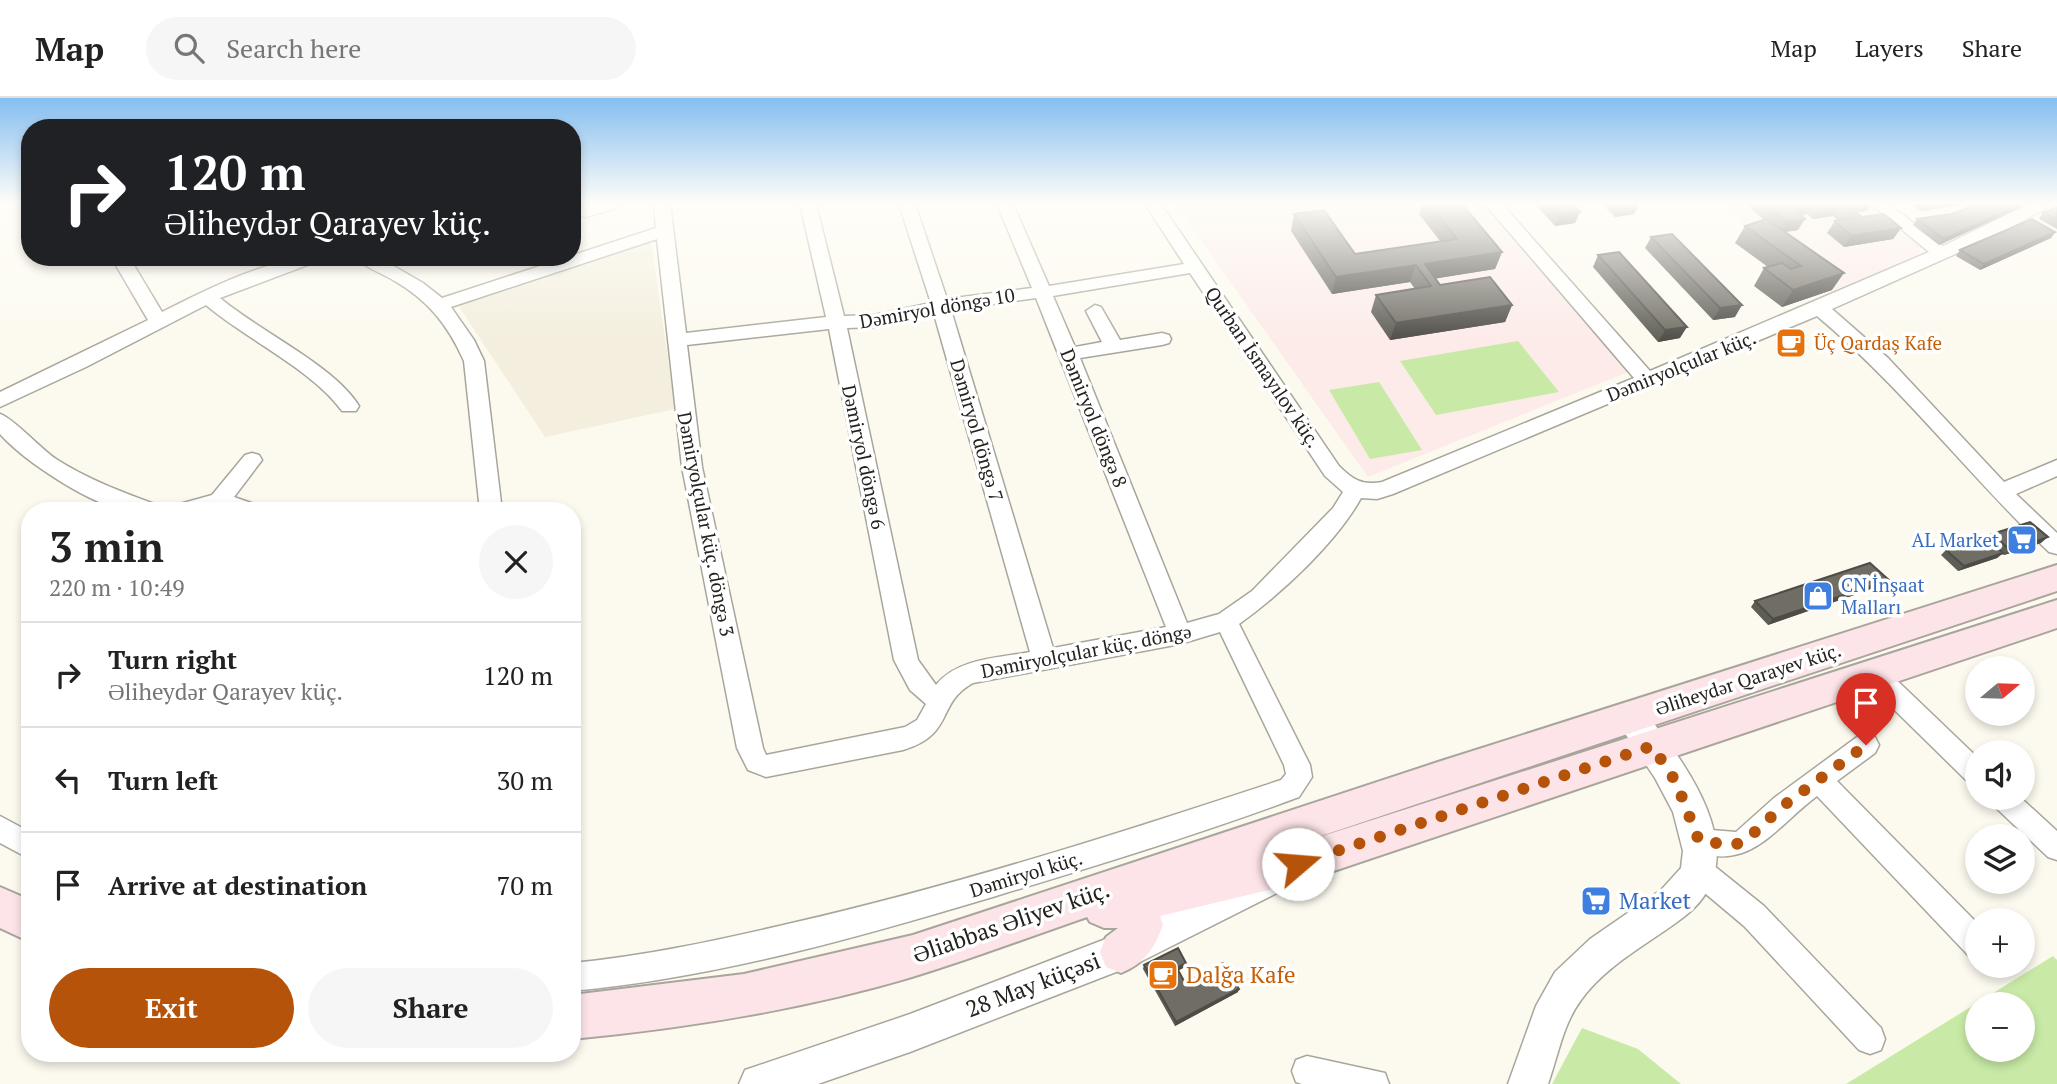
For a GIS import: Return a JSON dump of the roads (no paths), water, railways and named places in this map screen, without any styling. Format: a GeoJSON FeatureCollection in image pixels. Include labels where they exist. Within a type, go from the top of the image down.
{"type":"FeatureCollection","features":[{"type":"Feature","properties":{"kind":"main road","name":"Əliheydər Qarayev küç."},"geometry":{"type":"LineString","coordinates":[[1438,779],[2057,578]]}},
{"type":"Feature","properties":{"kind":"main road","name":"Əliheydər Qarayev küç."},"geometry":{"type":"LineString","coordinates":[[1298,864],[1652,746],[2053,619]]}},
{"type":"Feature","properties":{"kind":"main road"},"geometry":{"type":"LineString","coordinates":[[1839,650],[1833,659],[1839,668],[1850,676],[1870,677]]}},
{"type":"Feature","properties":{"kind":"main road"},"geometry":{"type":"LineString","coordinates":[[581,1029],[708,1015],[816,995],[1104,908],[1228,883],[1298,864],[1438,779]]}},
{"type":"Feature","properties":{"kind":"main road","name":"Əliabbas Əliyev küç."},"geometry":{"type":"LineString","coordinates":[[581,1016],[722,1000],[842,976],[912,956],[1438,779]]}},
{"type":"Feature","properties":{"kind":"main road"},"geometry":{"type":"LineString","coordinates":[[0,888],[21,899]]}},
{"type":"Feature","properties":{"kind":"main road"},"geometry":{"type":"LineString","coordinates":[[0,906],[21,917]]}},
{"type":"Feature","properties":{"kind":"main road"},"geometry":{"type":"LineString","coordinates":[[1104,908],[1130,910],[1140,919],[1142,931],[1121,952]]}},
{"type":"Feature","properties":{"kind":"street"},"geometry":{"type":"LineString","coordinates":[[581,258],[606,250]]}},
{"type":"Feature","properties":{"kind":"street","name":"Dəmiryolçular küç. döngə 3"},"geometry":{"type":"LineString","coordinates":[[666,250],[692,467],[753,760]]}},
{"type":"Feature","properties":{"kind":"street","name":"Dəmiryol döngə 6"},"geometry":{"type":"LineString","coordinates":[[819,250],[837,324],[906,660],[914,678],[926,693],[938,699]]}},
{"type":"Feature","properties":{"kind":"street","name":"Dəmiryol döngə 7"},"geometry":{"type":"LineString","coordinates":[[922,250],[1044,658]]}},
{"type":"Feature","properties":{"kind":"street","name":"Dəmiryol döngə 8"},"geometry":{"type":"LineString","coordinates":[[1025,250],[1180,634]]}},
{"type":"Feature","properties":{"kind":"street","name":"Qurban İsmayılov küç."},"geometry":{"type":"LineString","coordinates":[[1184,250],[1332,471],[1354,490]]}},
{"type":"Feature","properties":{"kind":"street"},"geometry":{"type":"LineString","coordinates":[[1533,250],[1647,380]]}},
{"type":"Feature","properties":{"kind":"street"},"geometry":{"type":"LineString","coordinates":[[1937,250],[1941,253]]}},
{"type":"Feature","properties":{"kind":"street","name":"Dəmiryolçular küç."},"geometry":{"type":"LineString","coordinates":[[1354,490],[1369,493],[1386,489],[1819,308],[1948,250]]}},
{"type":"Feature","properties":{"kind":"street"},"geometry":{"type":"LineString","coordinates":[[125,266],[159,322]]}},
{"type":"Feature","properties":{"kind":"street"},"geometry":{"type":"LineString","coordinates":[[0,400],[207,297],[288,266]]}},
{"type":"Feature","properties":{"kind":"street"},"geometry":{"type":"LineString","coordinates":[[382,266],[413,282],[440,305],[457,325],[474,361],[490,502]]}},
{"type":"Feature","properties":{"kind":"street"},"geometry":{"type":"LineString","coordinates":[[440,305],[558,266]]}},
{"type":"Feature","properties":{"kind":"street","name":"Dəmiryol döngə 10"},"geometry":{"type":"LineString","coordinates":[[678,340],[790,325],[874,321],[965,301],[1043,292],[1195,267]]}},
{"type":"Feature","properties":{"kind":"street"},"geometry":{"type":"LineString","coordinates":[[207,297],[236,321],[335,387],[349,406]]}},
{"type":"Feature","properties":{"kind":"street"},"geometry":{"type":"LineString","coordinates":[[1819,308],[1863,346],[1999,491],[2057,546]]}},
{"type":"Feature","properties":{"kind":"street"},"geometry":{"type":"LineString","coordinates":[[1095,310],[1114,347]]}},
{"type":"Feature","properties":{"kind":"street"},"geometry":{"type":"LineString","coordinates":[[1069,354],[1162,339]]}},
{"type":"Feature","properties":{"kind":"street"},"geometry":{"type":"LineString","coordinates":[[0,421],[23,447],[57,470],[129,502]]}},
{"type":"Feature","properties":{"kind":"street"},"geometry":{"type":"LineString","coordinates":[[220,500],[252,460]]}},
{"type":"Feature","properties":{"kind":"street"},"geometry":{"type":"LineString","coordinates":[[1999,491],[2022,484],[2057,467]]}},
{"type":"Feature","properties":{"kind":"street","name":"Dəmiryolçular küç. döngə"},"geometry":{"type":"LineString","coordinates":[[753,760],[766,766],[918,733],[933,718],[938,699],[947,687],[968,674],[1180,634],[1226,621],[1260,597],[1341,514],[1354,490]]}},
{"type":"Feature","properties":{"kind":"street"},"geometry":{"type":"LineString","coordinates":[[213,502],[230,502]]}},
{"type":"Feature","properties":{"kind":"street","name":"Dəmiryol küç."},"geometry":{"type":"LineString","coordinates":[[581,976],[694,959],[909,910],[1290,789],[1299,777],[1297,765],[1226,621]]}},
{"type":"Feature","properties":{"kind":"street"},"geometry":{"type":"LineString","coordinates":[[1870,677],[1965,763]]}},
{"type":"Feature","properties":{"kind":"street"},"geometry":{"type":"LineString","coordinates":[[1630,717],[1652,746]]}},
{"type":"Feature","properties":{"kind":"street"},"geometry":{"type":"LineString","coordinates":[[1699,856],[1745,841],[1783,806],[1866,745]]}},
{"type":"Feature","properties":{"kind":"street","name":"Əliheydər Qarayev küç."},"geometry":{"type":"LineString","coordinates":[[1652,746],[1676,782],[1699,856]]}},
{"type":"Feature","properties":{"kind":"street"},"geometry":{"type":"LineString","coordinates":[[1818,779],[1965,932]]}},
{"type":"Feature","properties":{"kind":"street"},"geometry":{"type":"LineString","coordinates":[[2016,810],[2057,848]]}},
{"type":"Feature","properties":{"kind":"street"},"geometry":{"type":"LineString","coordinates":[[0,828],[21,841]]}},
{"type":"Feature","properties":{"kind":"street"},"geometry":{"type":"LineString","coordinates":[[1699,856],[1870,1039]]}},
{"type":"Feature","properties":{"kind":"street"},"geometry":{"type":"LineString","coordinates":[[1528,1084],[1558,1001],[1568,986],[1609,949],[1673,904],[1684,893],[1699,856]]}},
{"type":"Feature","properties":{"kind":"street","name":"28 May küçəsi"},"geometry":{"type":"LineString","coordinates":[[759,1084],[910,1033],[1121,952],[1298,864]]}},
{"type":"Feature","properties":{"kind":"street"},"geometry":{"type":"LineString","coordinates":[[1307,1071],[1374,1084]]}},
{"type":"Feature","properties":{"kind":"place","name":"Üç Qardaş Kafe"},"geometry":{"type":"Point","coordinates":[1791,343]}},
{"type":"Feature","properties":{"kind":"place","name":"AL Market"},"geometry":{"type":"Point","coordinates":[2022,540]}},
{"type":"Feature","properties":{"kind":"place","name":"CN İnşaat Malları"},"geometry":{"type":"Point","coordinates":[1818,596]}},
{"type":"Feature","properties":{"kind":"place","name":"Market"},"geometry":{"type":"Point","coordinates":[1596,901]}},
{"type":"Feature","properties":{"kind":"place","name":"Dalğa Kafe"},"geometry":{"type":"Point","coordinates":[1163,975]}}]}
